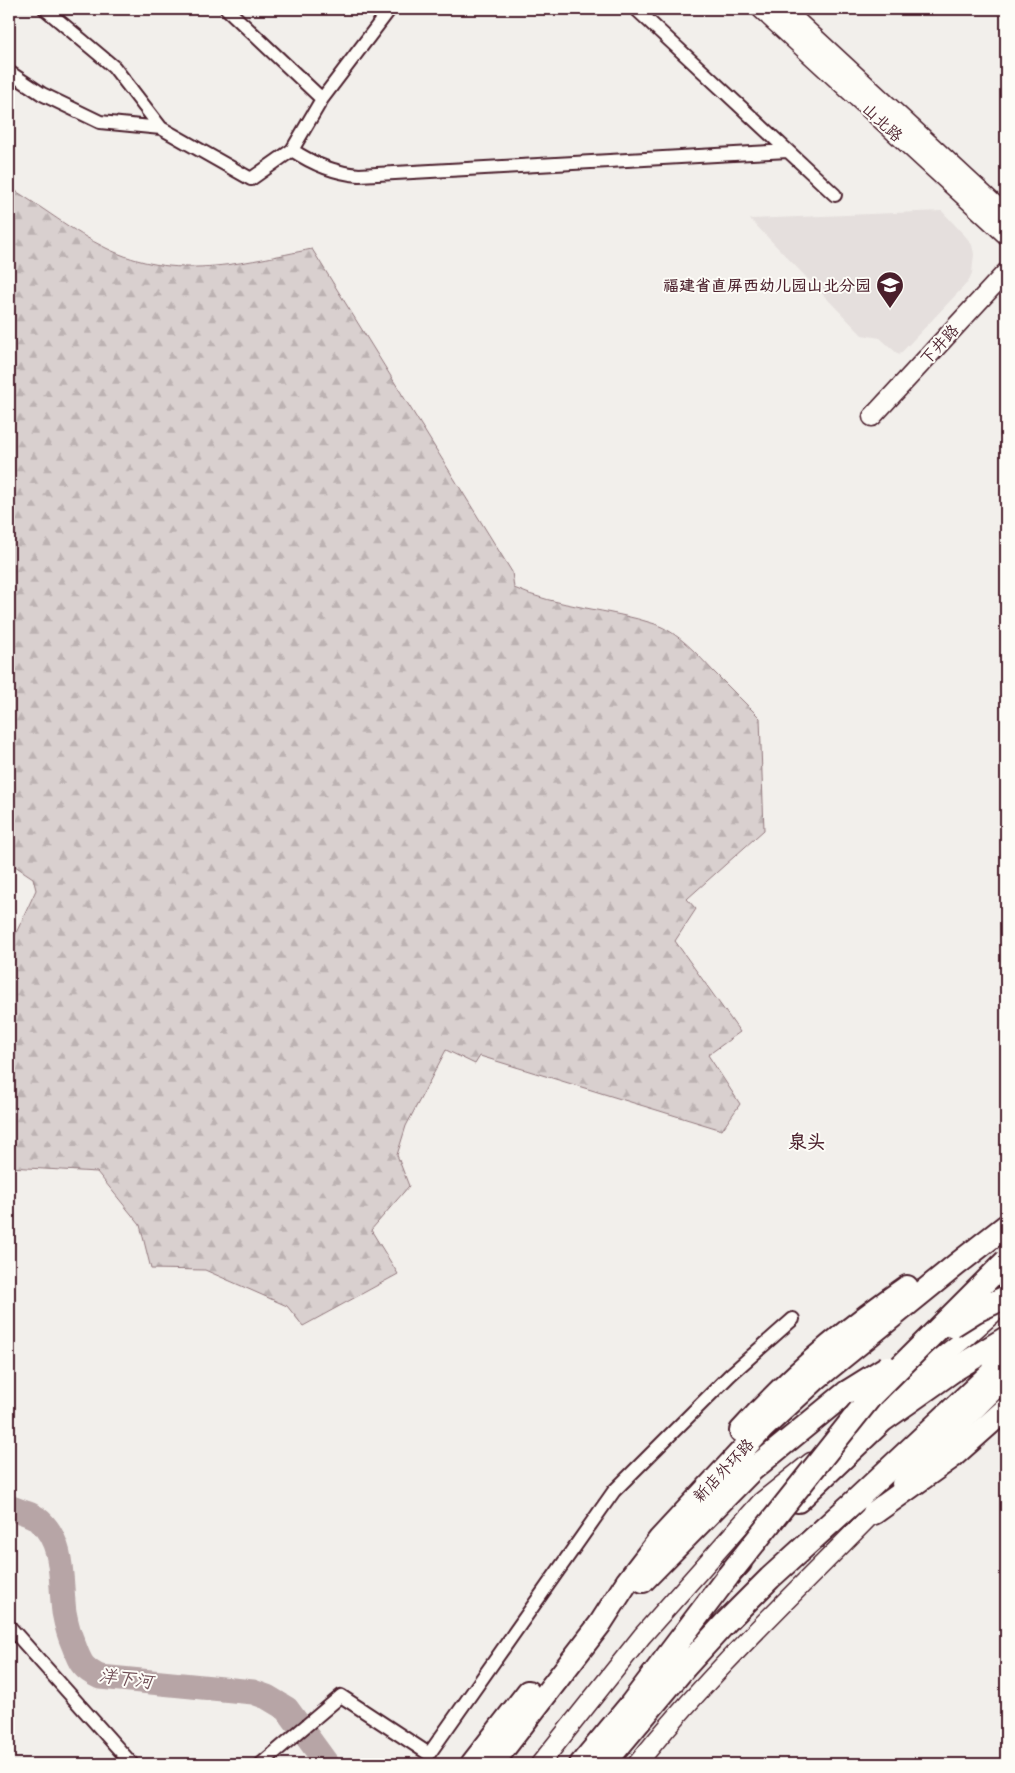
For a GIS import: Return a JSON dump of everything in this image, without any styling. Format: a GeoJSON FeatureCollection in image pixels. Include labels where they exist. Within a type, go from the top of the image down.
{"type":"FeatureCollection","features":[{"type":"Feature","properties":{"kind":"highway","name":"新店外环路"},"geometry":{"type":"LineString","coordinates":[[492,1764],[600,1624],[627,1582],[660,1539],[762,1429],[817,1378],[1006,1226]]}},
{"type":"Feature","properties":{"kind":"highway"},"geometry":{"type":"LineString","coordinates":[[472,1764],[658,1528],[764,1405],[806,1364],[870,1313],[983,1235]]}},
{"type":"Feature","properties":{"kind":"highway"},"geometry":{"type":"LineString","coordinates":[[581,1764],[631,1704],[728,1576],[872,1395],[1006,1261]]}},
{"type":"Feature","properties":{"kind":"highway"},"geometry":{"type":"LineString","coordinates":[[600,1624],[752,1470],[847,1392],[976,1311],[1006,1297]]}},
{"type":"Feature","properties":{"kind":"highway"},"geometry":{"type":"LineString","coordinates":[[728,1576],[814,1484],[882,1421],[957,1368],[1006,1338]]}},
{"type":"Feature","properties":{"kind":"highway"},"geometry":{"type":"LineString","coordinates":[[865,1506],[1006,1359]]}},
{"type":"Feature","properties":{"kind":"highway"},"geometry":{"type":"LineString","coordinates":[[604,1764],[686,1666],[770,1578],[865,1506],[952,1457],[1006,1409]]}},
{"type":"Feature","properties":{"kind":"main road","name":"山北路"},"geometry":{"type":"LineString","coordinates":[[761,9],[1006,235]]}},
{"type":"Feature","properties":{"kind":"main road","name":"山北路"},"geometry":{"type":"LineString","coordinates":[[784,9],[1006,215]]}},
{"type":"Feature","properties":{"kind":"main road","name":"下井路"},"geometry":{"type":"LineString","coordinates":[[872,417],[1006,272]]}},
{"type":"Feature","properties":{"kind":"main road"},"geometry":{"type":"LineString","coordinates":[[983,1235],[1006,1219]]}},
{"type":"Feature","properties":{"kind":"main road"},"geometry":{"type":"LineString","coordinates":[[540,1764],[642,1636],[761,1502],[964,1339],[1006,1302]]}},
{"type":"Feature","properties":{"kind":"main road"},"geometry":{"type":"LineString","coordinates":[[637,1764],[661,1734],[865,1506],[1006,1379]]}},
{"type":"Feature","properties":{"kind":"street"},"geometry":{"type":"LineString","coordinates":[[45,9],[114,67],[161,128],[251,179],[292,150],[322,99],[390,9]]}},
{"type":"Feature","properties":{"kind":"street"},"geometry":{"type":"LineString","coordinates":[[227,9],[322,99]]}},
{"type":"Feature","properties":{"kind":"street"},"geometry":{"type":"LineString","coordinates":[[636,9],[835,195]]}},
{"type":"Feature","properties":{"kind":"street"},"geometry":{"type":"LineString","coordinates":[[9,72],[42,94],[100,122],[161,128]]}},
{"type":"Feature","properties":{"kind":"street"},"geometry":{"type":"LineString","coordinates":[[292,150],[319,166],[340,173],[359,175],[788,151]]}},
{"type":"Feature","properties":{"kind":"street"},"geometry":{"type":"LineString","coordinates":[[264,1763],[341,1696],[429,1754],[614,1491],[730,1375],[793,1319]]}},
{"type":"Feature","properties":{"kind":"street"},"geometry":{"type":"LineString","coordinates":[[9,1626],[132,1764]]}},
{"type":"Feature","properties":{"kind":"shaded area","name":"福建省直屏西幼儿园山北分园"},"geometry":{"type":"Polygon","coordinates":[[[942,211],[972,245],[974,254],[972,273],[968,282],[899,355],[880,338],[862,335],[750,219],[942,211]]]}},
{"type":"Feature","properties":{"kind":"green space"},"geometry":{"type":"Polygon","coordinates":[[[9,187],[94,242],[132,258],[157,264],[183,267],[234,264],[312,249],[512,572],[514,588],[547,600],[638,619],[664,628],[687,645],[760,718],[764,830],[687,899],[696,909],[675,941],[740,1032],[708,1055],[740,1104],[722,1130],[480,1056],[475,1064],[446,1050],[406,1126],[397,1155],[409,1186],[371,1230],[398,1274],[303,1326],[287,1306],[205,1270],[151,1269],[140,1225],[97,1172],[9,1167],[9,948],[36,890],[33,878],[9,862],[9,187]]]}},
{"type":"Feature","properties":{"kind":"waterway","name":"洋下河"},"geometry":{"type":"LineString","coordinates":[[9,1507],[37,1518],[48,1530],[54,1541],[60,1564],[64,1612],[68,1629],[80,1661],[86,1668],[100,1677],[253,1692],[267,1697],[287,1709],[327,1764]]}},
{"type":"Feature","properties":{"kind":"place","name":"福建省直屏西幼儿园山北分园"},"geometry":{"type":"Point","coordinates":[890,309]}},
{"type":"Feature","properties":{"kind":"district","name":"泉头"},"geometry":{"type":"Point","coordinates":[807,1141]}}]}
